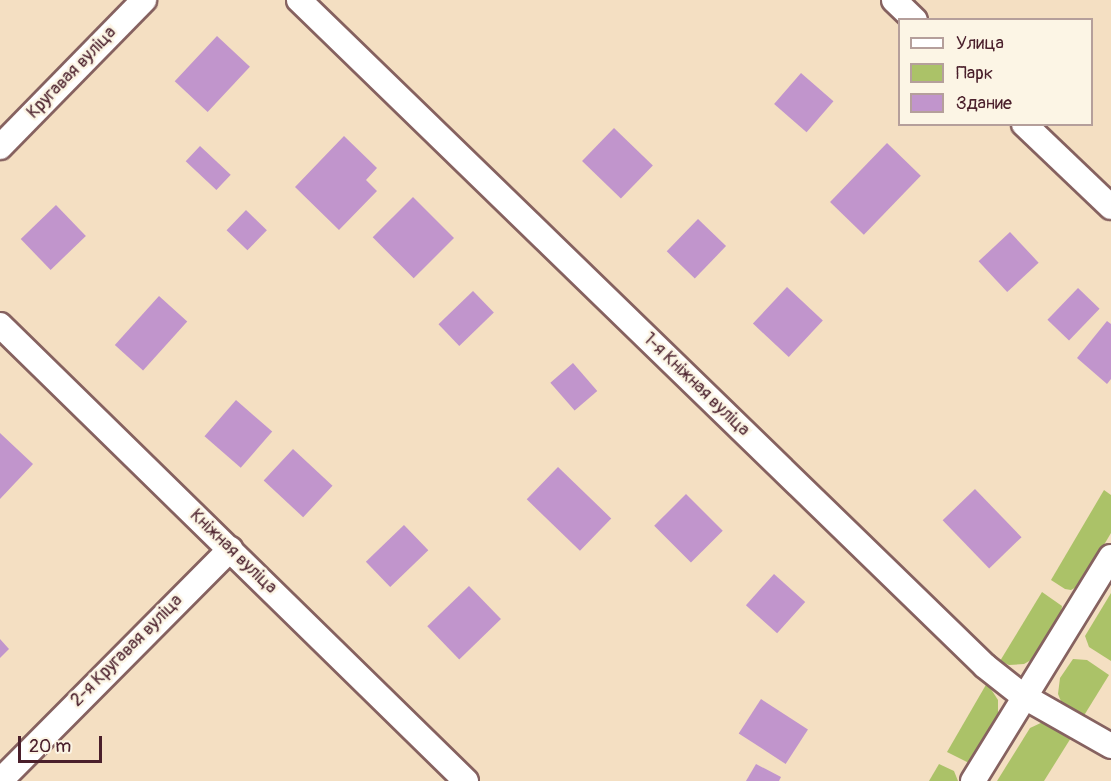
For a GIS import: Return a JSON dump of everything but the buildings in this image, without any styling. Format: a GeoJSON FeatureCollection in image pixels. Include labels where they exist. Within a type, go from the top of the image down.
{"type":"FeatureCollection","features":[{"type":"Feature","properties":{"kind":"street","name":"Кругавая вуліца"},"geometry":{"type":"LineString","coordinates":[[0,147],[144,0]]}},
{"type":"Feature","properties":{"kind":"street","name":"1-я Кніжная вуліца"},"geometry":{"type":"LineString","coordinates":[[299,0],[985,666],[1023,696],[1111,746]]}},
{"type":"Feature","properties":{"kind":"street"},"geometry":{"type":"LineString","coordinates":[[894,0],[913,18]]}},
{"type":"Feature","properties":{"kind":"street"},"geometry":{"type":"LineString","coordinates":[[1026,126],[1111,207]]}},
{"type":"Feature","properties":{"kind":"street","name":"Кніжная вуліца"},"geometry":{"type":"LineString","coordinates":[[0,325],[466,781]]}},
{"type":"Feature","properties":{"kind":"street","name":"2-я Кругавая вуліца"},"geometry":{"type":"LineString","coordinates":[[0,781],[230,549]]}},
{"type":"Feature","properties":{"kind":"street"},"geometry":{"type":"LineString","coordinates":[[973,781],[1023,696],[1111,557]]}},
{"type":"Feature","properties":{"kind":"green space"},"geometry":{"type":"Polygon","coordinates":[[[1104,490],[1111,495],[1111,533],[1080,585],[1071,590],[1065,589],[1051,580],[1104,490]]]}},
{"type":"Feature","properties":{"kind":"green space"},"geometry":{"type":"Polygon","coordinates":[[[1042,592],[1062,606],[1060,620],[1038,656],[1024,664],[1009,665],[1000,661],[1042,592]]]}},
{"type":"Feature","properties":{"kind":"green space"},"geometry":{"type":"Polygon","coordinates":[[[1111,593],[1111,661],[1089,647],[1085,636],[1111,593]]]}},
{"type":"Feature","properties":{"kind":"green space"},"geometry":{"type":"Polygon","coordinates":[[[1073,659],[1087,660],[1109,675],[1080,722],[1065,711],[1058,694],[1060,678],[1073,659]]]}},
{"type":"Feature","properties":{"kind":"green space"},"geometry":{"type":"Polygon","coordinates":[[[987,683],[998,700],[998,718],[979,756],[969,763],[947,752],[987,683]]]}},
{"type":"Feature","properties":{"kind":"green space"},"geometry":{"type":"Polygon","coordinates":[[[1045,721],[1074,733],[1044,781],[997,781],[1030,728],[1045,721]]]}},
{"type":"Feature","properties":{"kind":"green space"},"geometry":{"type":"Polygon","coordinates":[[[939,764],[954,771],[958,781],[929,781],[939,764]]]}}]}
